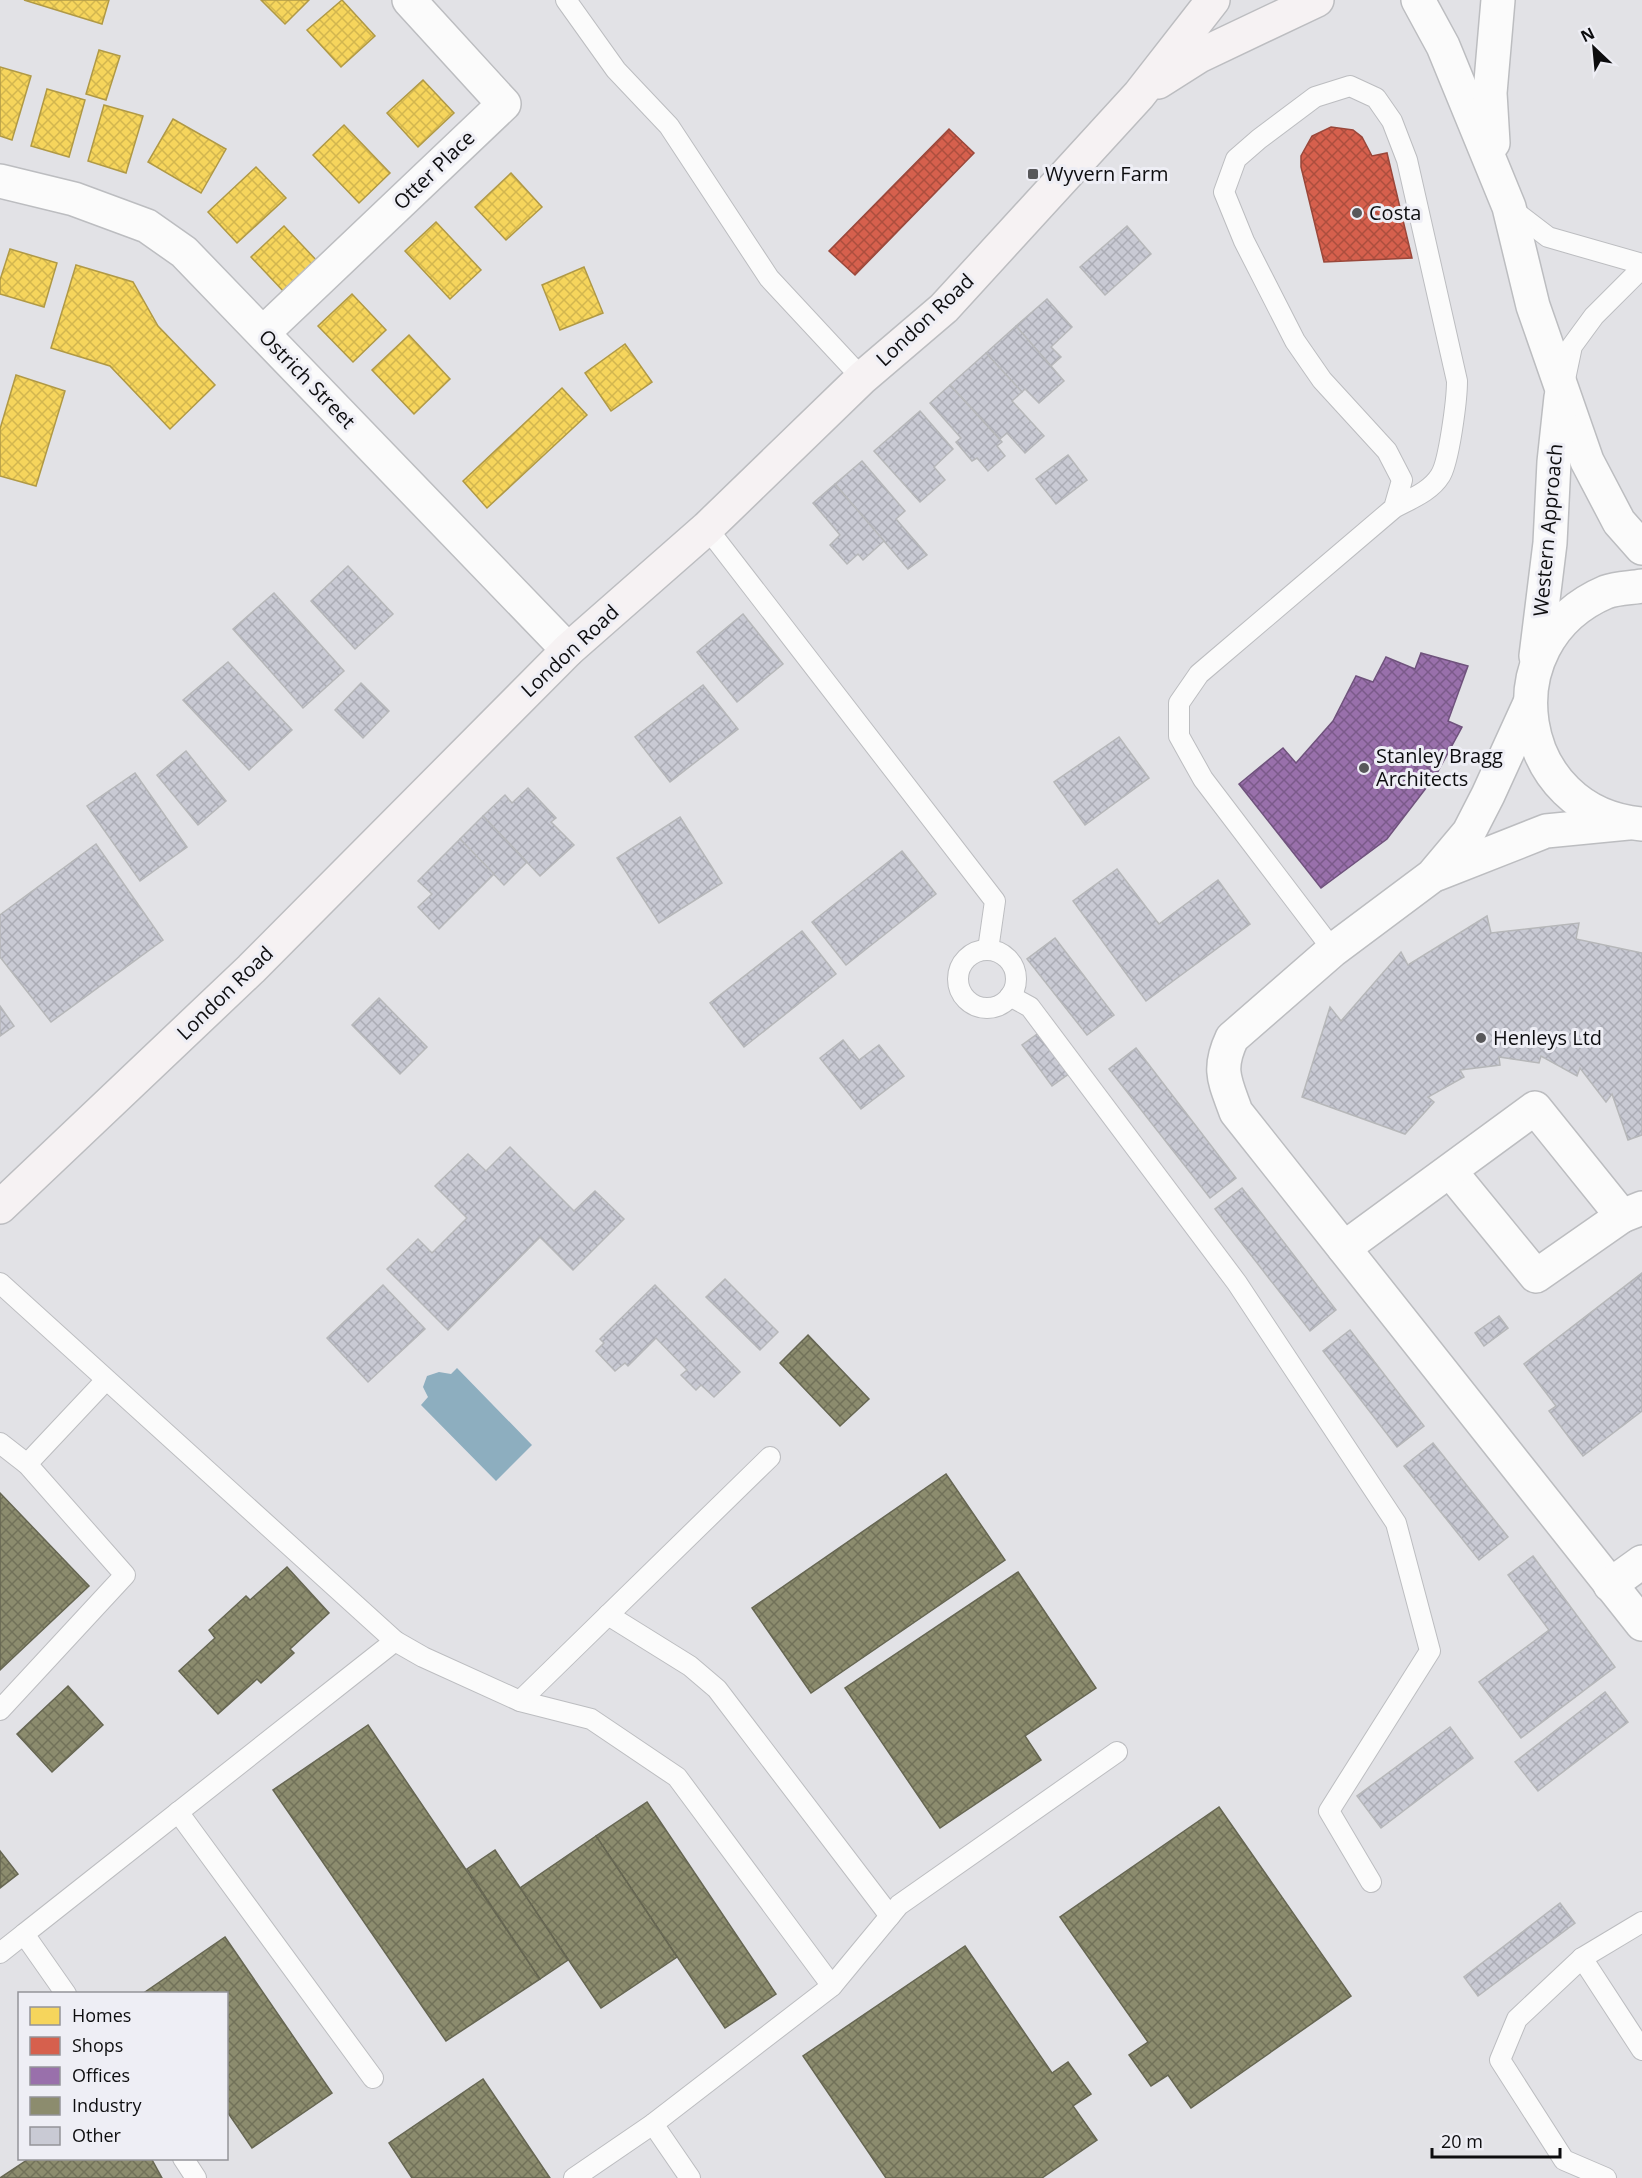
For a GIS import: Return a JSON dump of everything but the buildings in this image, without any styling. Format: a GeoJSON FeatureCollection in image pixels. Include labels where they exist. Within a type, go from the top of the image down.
{"type":"FeatureCollection","features":[{"type":"Feature","properties":{"kind":"main road","name":"London Road"},"geometry":{"type":"LineString","coordinates":[[0,1207],[251,969],[568,650],[707,528],[862,378],[944,308],[1139,94],[1213,0]]}},
{"type":"Feature","properties":{"kind":"main road","name":"London Road"},"geometry":{"type":"LineString","coordinates":[[1139,94],[1199,56],[1317,0]]}},
{"type":"Feature","properties":{"kind":"street","name":"Otter Place"},"geometry":{"type":"LineString","coordinates":[[263,333],[504,104],[409,0]]}},
{"type":"Feature","properties":{"kind":"street","name":"Western Approach"},"geometry":{"type":"LineString","coordinates":[[1418,0],[1443,46],[1509,207],[1533,306],[1587,460],[1619,522],[1642,548]]}},
{"type":"Feature","properties":{"kind":"street","name":"Western Approach"},"geometry":{"type":"LineString","coordinates":[[1495,169],[1490,93],[1498,0]]}},
{"type":"Feature","properties":{"kind":"street","name":"Ostrich Street"},"geometry":{"type":"LineString","coordinates":[[0,183],[74,199],[147,226],[184,252],[568,650]]}},
{"type":"Feature","properties":{"kind":"street","name":"Western Approach"},"geometry":{"type":"LineString","coordinates":[[1529,705],[1550,543],[1554,462],[1562,392]]}},
{"type":"Feature","properties":{"kind":"street"},"geometry":{"type":"LineString","coordinates":[[1534,668],[1552,633],[1580,606],[1608,591],[1642,586]]}},
{"type":"Feature","properties":{"kind":"street"},"geometry":{"type":"LineString","coordinates":[[1529,705],[1538,752],[1565,790],[1595,812],[1635,823]]}},
{"type":"Feature","properties":{"kind":"street"},"geometry":{"type":"LineString","coordinates":[[1529,705],[1469,832],[1432,876],[1333,950],[1232,1038],[1224,1056],[1222,1072],[1236,1112],[1642,1624]]}},
{"type":"Feature","properties":{"kind":"street"},"geometry":{"type":"LineString","coordinates":[[1432,876],[1546,831],[1635,823]]}},
{"type":"Feature","properties":{"kind":"street"},"geometry":{"type":"LineString","coordinates":[[1344,1248],[1535,1108],[1632,1212],[1536,1276],[1450,1171]]}},
{"type":"Feature","properties":{"kind":"street"},"geometry":{"type":"LineString","coordinates":[[1610,1585],[1642,1562]]}},
{"type":"Feature","properties":{"kind":"lane"},"geometry":{"type":"LineString","coordinates":[[566,0],[616,70],[669,126],[769,278],[862,378]]}},
{"type":"Feature","properties":{"kind":"lane"},"geometry":{"type":"LineString","coordinates":[[1333,950],[1203,779],[1179,735],[1179,703],[1199,674],[1394,508],[1428,489],[1441,475],[1457,408],[1457,381],[1407,160],[1392,121],[1376,98],[1350,86],[1315,97],[1259,139],[1236,159],[1224,192],[1244,241],[1295,341],[1322,380],[1386,451],[1402,480],[1394,508]]}},
{"type":"Feature","properties":{"kind":"lane"},"geometry":{"type":"LineString","coordinates":[[1509,207],[1548,237],[1642,266],[1594,316],[1572,346],[1562,392]]}},
{"type":"Feature","properties":{"kind":"lane"},"geometry":{"type":"LineString","coordinates":[[707,528],[995,901],[988,950]]}},
{"type":"Feature","properties":{"kind":"lane"},"geometry":{"type":"LineString","coordinates":[[988,950],[999,952],[1013,967],[1016,977],[1010,996],[1003,1004],[982,1008],[967,1001],[959,989],[959,969],[964,960],[978,951],[988,950]]}},
{"type":"Feature","properties":{"kind":"lane"},"geometry":{"type":"LineString","coordinates":[[1010,996],[1030,1007],[1237,1283],[1396,1523],[1430,1651],[1329,1811],[1371,1882]]}},
{"type":"Feature","properties":{"kind":"lane"},"geometry":{"type":"LineString","coordinates":[[0,1282],[395,1641],[423,1657],[520,1701],[591,1719],[677,1777],[832,1986]]}},
{"type":"Feature","properties":{"kind":"lane"},"geometry":{"type":"LineString","coordinates":[[27,1464],[106,1380]]}},
{"type":"Feature","properties":{"kind":"lane"},"geometry":{"type":"LineString","coordinates":[[0,1443],[27,1464],[125,1575],[0,1710]]}},
{"type":"Feature","properties":{"kind":"lane"},"geometry":{"type":"LineString","coordinates":[[520,1701],[770,1457]]}},
{"type":"Feature","properties":{"kind":"lane"},"geometry":{"type":"LineString","coordinates":[[608,1615],[690,1666],[717,1689],[890,1916]]}},
{"type":"Feature","properties":{"kind":"lane"},"geometry":{"type":"LineString","coordinates":[[0,1953],[395,1641]]}},
{"type":"Feature","properties":{"kind":"lane"},"geometry":{"type":"LineString","coordinates":[[574,2178],[652,2124],[832,1986],[899,1905],[1117,1752]]}},
{"type":"Feature","properties":{"kind":"lane"},"geometry":{"type":"LineString","coordinates":[[178,1812],[373,2078]]}},
{"type":"Feature","properties":{"kind":"lane"},"geometry":{"type":"LineString","coordinates":[[1606,2178],[1564,2160],[1500,2060],[1517,2019],[1582,1958],[1642,1922]]}},
{"type":"Feature","properties":{"kind":"lane"},"geometry":{"type":"LineString","coordinates":[[24,1934],[65,1992]]}},
{"type":"Feature","properties":{"kind":"lane"},"geometry":{"type":"LineString","coordinates":[[1582,1958],[1642,2049]]}},
{"type":"Feature","properties":{"kind":"lane"},"geometry":{"type":"LineString","coordinates":[[652,2124],[690,2178]]}},
{"type":"Feature","properties":{"kind":"lane"},"geometry":{"type":"LineString","coordinates":[[184,2160],[196,2178]]}},
{"type":"Feature","properties":{"kind":"water"},"geometry":{"type":"Polygon","coordinates":[[[457,1368],[532,1445],[496,1481],[421,1405],[428,1397],[423,1387],[427,1376],[439,1372],[451,1374],[457,1368]]]}},
{"type":"Feature","properties":{"kind":"place","name":"Wyvern Farm"},"geometry":{"type":"Point","coordinates":[1033,174]}},
{"type":"Feature","properties":{"kind":"place","name":"Costa"},"geometry":{"type":"Point","coordinates":[1357,213]}},
{"type":"Feature","properties":{"kind":"place","name":"Stanley Bragg Architects"},"geometry":{"type":"Point","coordinates":[1364,768]}},
{"type":"Feature","properties":{"kind":"place","name":"Henleys Ltd"},"geometry":{"type":"Point","coordinates":[1481,1038]}}]}
